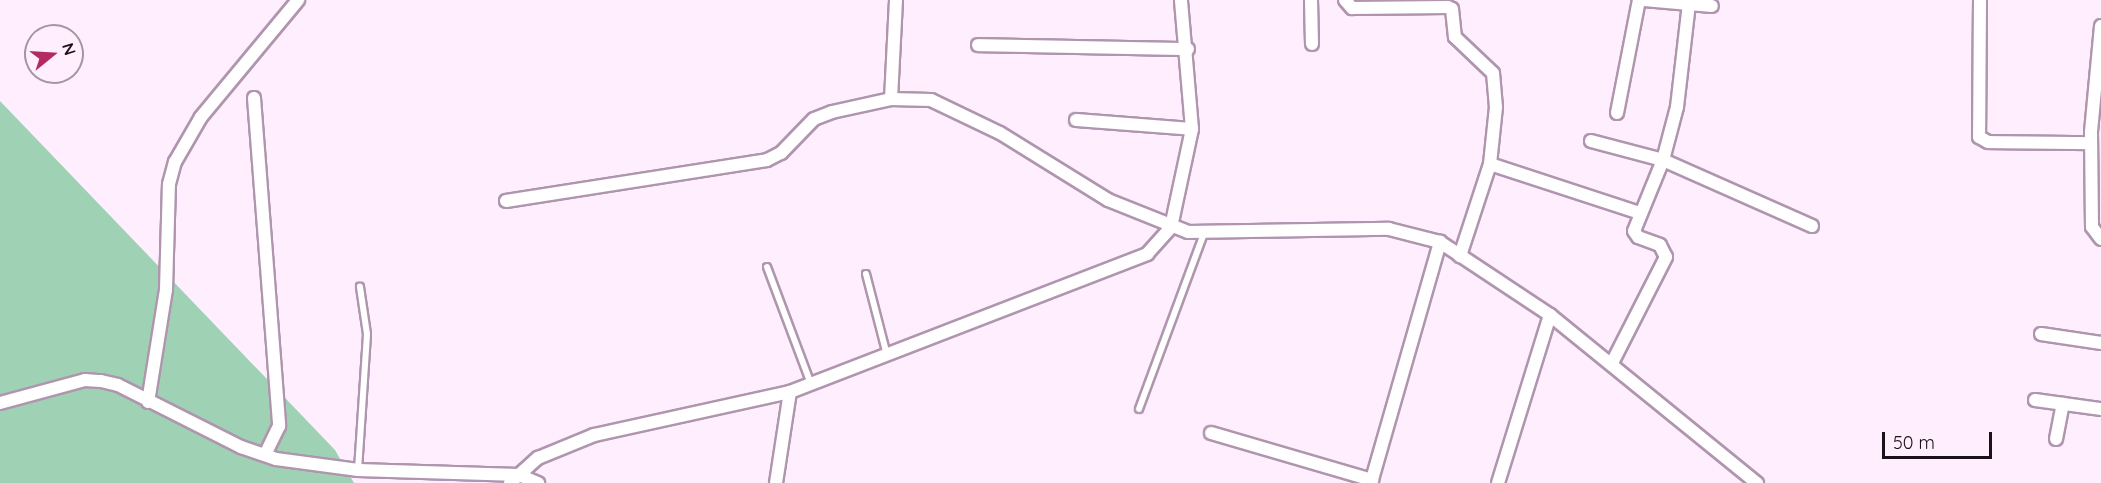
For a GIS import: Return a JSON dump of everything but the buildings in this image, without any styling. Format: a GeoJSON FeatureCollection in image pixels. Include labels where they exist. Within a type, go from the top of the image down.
{"type":"FeatureCollection","features":[{"type":"Feature","properties":{"kind":"street"},"geometry":{"type":"LineString","coordinates":[[148,402],[166,290],[169,184],[175,162],[201,117],[298,0]]}},
{"type":"Feature","properties":{"kind":"street"},"geometry":{"type":"LineString","coordinates":[[891,99],[896,0]]}},
{"type":"Feature","properties":{"kind":"street"},"geometry":{"type":"LineString","coordinates":[[514,479],[538,458],[594,435],[790,392],[1147,254],[1170,227],[1192,129],[1188,49],[1181,0]]}},
{"type":"Feature","properties":{"kind":"street"},"geometry":{"type":"LineString","coordinates":[[1312,44],[1311,0],[1323,0]]}},
{"type":"Feature","properties":{"kind":"street"},"geometry":{"type":"LineString","coordinates":[[1345,0],[1352,8],[1442,6],[1452,9],[1455,37],[1493,73],[1496,107],[1490,164],[1460,256]]}},
{"type":"Feature","properties":{"kind":"street"},"geometry":{"type":"LineString","coordinates":[[1617,113],[1639,0]]}},
{"type":"Feature","properties":{"kind":"street"},"geometry":{"type":"LineString","coordinates":[[1644,0],[1712,6]]}},
{"type":"Feature","properties":{"kind":"street"},"geometry":{"type":"LineString","coordinates":[[1980,0],[1978,128],[1982,140],[2094,136]]}},
{"type":"Feature","properties":{"kind":"street"},"geometry":{"type":"LineString","coordinates":[[1612,363],[1666,258],[1660,244],[1638,237],[1634,231],[1663,160],[1683,73],[1689,4]]}},
{"type":"Feature","properties":{"kind":"street"},"geometry":{"type":"LineString","coordinates":[[2101,26],[2094,136],[2092,227],[2101,239]]}},
{"type":"Feature","properties":{"kind":"street"},"geometry":{"type":"LineString","coordinates":[[978,45],[1188,49]]}},
{"type":"Feature","properties":{"kind":"street"},"geometry":{"type":"LineString","coordinates":[[254,98],[279,426],[265,455]]}},
{"type":"Feature","properties":{"kind":"street"},"geometry":{"type":"LineString","coordinates":[[506,201],[767,160],[781,153],[814,119],[891,99],[931,100],[1010,138],[1108,200],[1170,227],[1204,233],[1389,229],[1440,242],[1550,315],[1612,363],[1757,483]]}},
{"type":"Feature","properties":{"kind":"street"},"geometry":{"type":"LineString","coordinates":[[1076,120],[1192,129]]}},
{"type":"Feature","properties":{"kind":"street"},"geometry":{"type":"LineString","coordinates":[[1591,141],[1663,160],[1812,226]]}},
{"type":"Feature","properties":{"kind":"street"},"geometry":{"type":"LineString","coordinates":[[1490,164],[1640,213]]}},
{"type":"Feature","properties":{"kind":"street"},"geometry":{"type":"LineString","coordinates":[[1211,433],[1371,481],[1440,242]]}},
{"type":"Feature","properties":{"kind":"street"},"geometry":{"type":"LineString","coordinates":[[1498,483],[1550,315]]}},
{"type":"Feature","properties":{"kind":"street"},"geometry":{"type":"LineString","coordinates":[[2041,334],[2101,343]]}},
{"type":"Feature","properties":{"kind":"street"},"geometry":{"type":"LineString","coordinates":[[0,403],[85,380],[118,385],[241,447],[300,464],[358,470],[514,479],[538,483]]}},
{"type":"Feature","properties":{"kind":"street"},"geometry":{"type":"LineString","coordinates":[[776,483],[790,392]]}},
{"type":"Feature","properties":{"kind":"street"},"geometry":{"type":"LineString","coordinates":[[2035,400],[2101,409]]}},
{"type":"Feature","properties":{"kind":"street"},"geometry":{"type":"LineString","coordinates":[[2056,439],[2063,404]]}},
{"type":"Feature","properties":{"kind":"lane"},"geometry":{"type":"LineString","coordinates":[[1139,410],[1204,233]]}},
{"type":"Feature","properties":{"kind":"lane"},"geometry":{"type":"LineString","coordinates":[[767,267],[811,384]]}},
{"type":"Feature","properties":{"kind":"lane"},"geometry":{"type":"LineString","coordinates":[[866,274],[887,355]]}},
{"type":"Feature","properties":{"kind":"lane"},"geometry":{"type":"LineString","coordinates":[[358,470],[367,334],[360,287]]}},
{"type":"Feature","properties":{"kind":"green space"},"geometry":{"type":"Polygon","coordinates":[[[0,101],[335,450],[354,483],[0,483],[0,101]]]}}]}
